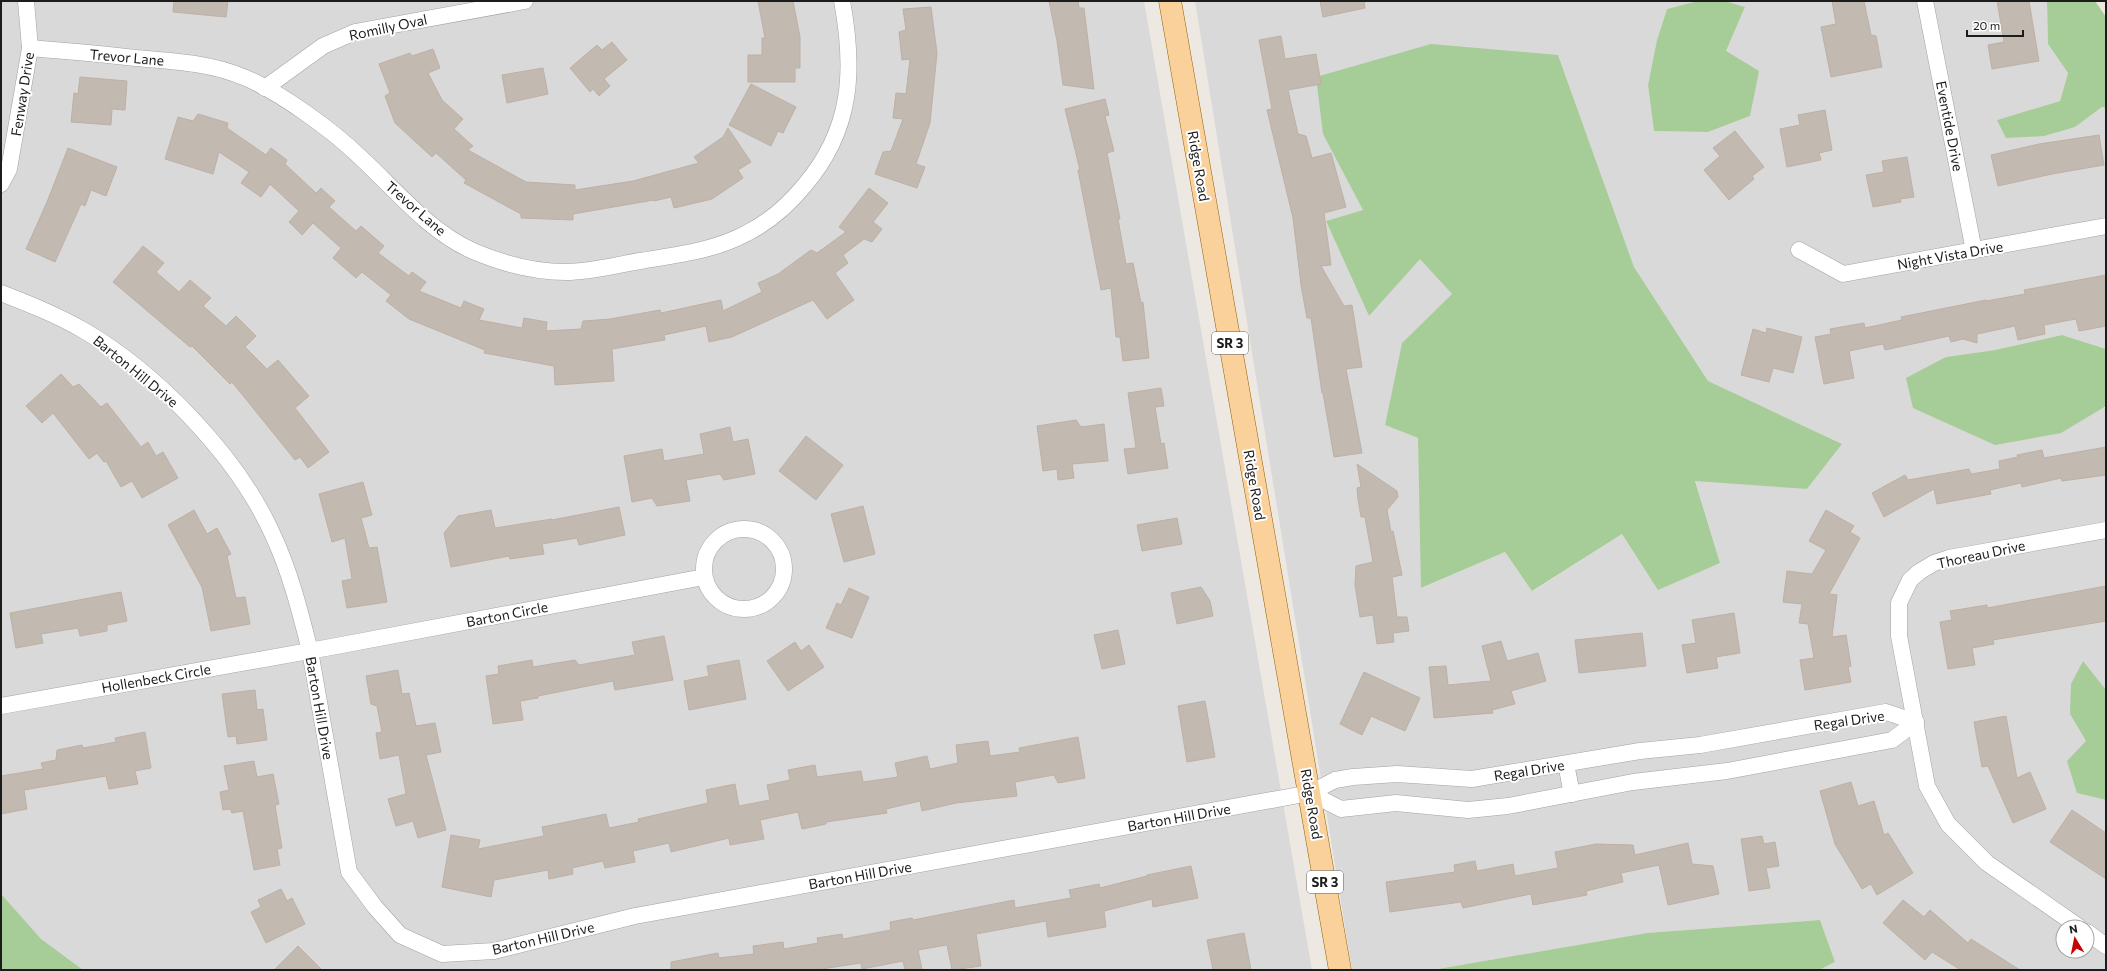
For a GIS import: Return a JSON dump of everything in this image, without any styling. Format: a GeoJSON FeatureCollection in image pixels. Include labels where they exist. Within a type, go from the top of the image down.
{"type":"FeatureCollection","features":[{"type":"Feature","properties":{"kind":"main road","name":"Ridge Road"},"geometry":{"type":"LineString","coordinates":[[1170,1],[1340,970]]}},
{"type":"Feature","properties":{"kind":"street","name":"Fenway Drive"},"geometry":{"type":"LineString","coordinates":[[1,184],[10,170],[30,48],[26,1]]}},
{"type":"Feature","properties":{"kind":"street","name":"Romilly Oval"},"geometry":{"type":"LineString","coordinates":[[265,88],[323,46],[355,32],[525,1]]}},
{"type":"Feature","properties":{"kind":"street","name":"Trevor Lane"},"geometry":{"type":"LineString","coordinates":[[30,48],[196,64],[245,78],[265,88],[301,110],[357,153],[419,214],[444,234],[472,250],[502,262],[534,269],[567,272],[684,254],[718,245],[748,233],[789,203],[814,175],[830,150],[839,128],[846,103],[850,70],[849,36],[842,1]]}},
{"type":"Feature","properties":{"kind":"street","name":"Eventide Drive"},"geometry":{"type":"LineString","coordinates":[[1925,1],[1974,251]]}},
{"type":"Feature","properties":{"kind":"street","name":"Night Vista Drive"},"geometry":{"type":"LineString","coordinates":[[1799,250],[1843,274],[2106,226]]}},
{"type":"Feature","properties":{"kind":"street","name":"Barton Hill Drive"},"geometry":{"type":"LineString","coordinates":[[1,293],[51,313],[84,331],[162,389],[187,413],[232,465],[261,510],[284,560],[310,651],[350,872],[375,907],[400,935],[442,954],[494,951],[635,916],[1310,793]]}},
{"type":"Feature","properties":{"kind":"street"},"geometry":{"type":"LineString","coordinates":[[750,529],[762,533],[772,540],[780,550],[784,562],[784,576],[779,590],[770,600],[758,608],[744,610],[730,608],[718,600],[709,590],[704,576],[704,564],[708,552],[715,541],[725,534],[737,530],[750,529]]}},
{"type":"Feature","properties":{"kind":"street","name":"Thoreau Drive"},"geometry":{"type":"LineString","coordinates":[[2068,919],[1988,863],[1948,824],[1928,786],[1899,630],[1899,602],[1910,580],[1919,572],[1934,563],[1949,558],[2106,530]]}},
{"type":"Feature","properties":{"kind":"street","name":"Barton Circle"},"geometry":{"type":"LineString","coordinates":[[310,651],[704,576]]}},
{"type":"Feature","properties":{"kind":"street","name":"Hollenbeck Circle"},"geometry":{"type":"LineString","coordinates":[[1,706],[310,651]]}},
{"type":"Feature","properties":{"kind":"street","name":"Regal Drive"},"geometry":{"type":"LineString","coordinates":[[1310,793],[1335,780],[1353,777],[1397,774],[1472,779],[1640,751],[1700,745],[1886,712],[1916,722]]}},
{"type":"Feature","properties":{"kind":"street","name":"Regal Drive"},"geometry":{"type":"LineString","coordinates":[[1310,793],[1341,809],[1396,803],[1468,810],[1508,806],[1633,782],[1727,771],[1892,740],[1916,722]]}},
{"type":"Feature","properties":{"kind":"street"},"geometry":{"type":"LineString","coordinates":[[1566,764],[1572,794]]}},
{"type":"Feature","properties":{"kind":"street"},"geometry":{"type":"LineString","coordinates":[[2095,938],[2106,946]]}},
{"type":"Feature","properties":{"kind":"shaded area"},"geometry":{"type":"Polygon","coordinates":[[[1,1],[1144,1],[1312,970],[1,970],[1,1]]]}},
{"type":"Feature","properties":{"kind":"shaded area"},"geometry":{"type":"Polygon","coordinates":[[[1195,1],[1698,1],[1667,9],[1657,40],[1648,85],[1654,131],[1708,132],[1750,116],[1726,51],[1745,7],[1725,1],[2047,1],[2048,44],[2068,73],[2060,101],[1997,120],[2075,127],[2102,107],[2106,108],[2106,349],[2062,335],[1995,350],[1946,357],[2105,408],[2106,406],[2106,690],[2082,661],[2070,714],[2086,741],[2077,793],[2106,800],[2106,970],[1819,970],[1835,962],[1820,920],[1647,933],[1432,970],[1352,970],[1195,1]],[[1558,55],[1363,210],[1326,221],[1369,316],[1420,258],[1452,294],[1402,343],[1385,425],[1418,438],[1422,588],[1505,552],[1533,591],[1622,534],[1658,589],[1720,563],[1695,480],[1807,489],[1842,444],[1708,381],[1634,267],[1558,55]]]}},
{"type":"Feature","properties":{"kind":"green space"},"geometry":{"type":"Polygon","coordinates":[[[1698,1],[1725,1],[1745,7],[1726,51],[1759,71],[1750,116],[1708,132],[1654,131],[1648,85],[1657,40],[1667,9],[1698,1]]]}},
{"type":"Feature","properties":{"kind":"green space"},"geometry":{"type":"Polygon","coordinates":[[[2047,1],[2095,1],[2106,17],[2106,108],[2102,107],[2075,127],[2044,136],[2006,138],[1997,120],[2060,101],[2068,73],[2048,44],[2047,1]]]}},
{"type":"Feature","properties":{"kind":"green space"},"geometry":{"type":"Polygon","coordinates":[[[1431,44],[1558,55],[1634,267],[1708,381],[1842,444],[1807,489],[1695,481],[1720,563],[1658,590],[1622,534],[1532,591],[1505,552],[1421,588],[1418,438],[1385,425],[1402,343],[1452,294],[1420,259],[1369,316],[1326,221],[1363,210],[1323,134],[1316,77],[1431,44]]]}},
{"type":"Feature","properties":{"kind":"green space"},"geometry":{"type":"Polygon","coordinates":[[[2062,335],[2106,349],[2106,406],[2061,433],[1995,445],[1913,408],[1906,378],[1946,357],[1995,350],[2062,335]]]}},
{"type":"Feature","properties":{"kind":"green space"},"geometry":{"type":"Polygon","coordinates":[[[2083,661],[2106,690],[2106,800],[2077,793],[2067,761],[2086,741],[2070,714],[2071,684],[2083,661]]]}},
{"type":"Feature","properties":{"kind":"green space"},"geometry":{"type":"Polygon","coordinates":[[[1,894],[41,939],[83,970],[1,970],[1,894]]]}},
{"type":"Feature","properties":{"kind":"green space"},"geometry":{"type":"Polygon","coordinates":[[[1820,920],[1835,962],[1819,970],[1432,970],[1647,933],[1820,920]]]}},
{"type":"Feature","properties":{"kind":"building"},"geometry":{"type":"Polygon","coordinates":[[[174,1],[228,1],[226,17],[173,12],[174,1]]]}},
{"type":"Feature","properties":{"kind":"building"},"geometry":{"type":"Polygon","coordinates":[[[758,1],[793,1],[800,37],[800,68],[795,68],[795,82],[748,82],[748,55],[762,55],[762,38],[765,38],[758,1]]]}},
{"type":"Feature","properties":{"kind":"building"},"geometry":{"type":"Polygon","coordinates":[[[1049,1],[1078,1],[1079,8],[1084,8],[1094,89],[1063,85],[1057,41],[1049,1]]]}},
{"type":"Feature","properties":{"kind":"building"},"geometry":{"type":"Polygon","coordinates":[[[1320,1],[1364,1],[1365,8],[1323,17],[1320,1]]]}},
{"type":"Feature","properties":{"kind":"building"},"geometry":{"type":"Polygon","coordinates":[[[1832,1],[1864,1],[1871,35],[1876,36],[1882,67],[1831,77],[1821,27],[1836,24],[1832,1]]]}},
{"type":"Feature","properties":{"kind":"building"},"geometry":{"type":"Polygon","coordinates":[[[1997,1],[2029,1],[2039,61],[1992,69],[1988,45],[2004,42],[1997,1]]]}},
{"type":"Feature","properties":{"kind":"building"},"geometry":{"type":"Polygon","coordinates":[[[931,7],[937,53],[930,123],[916,164],[925,167],[917,188],[875,174],[883,152],[891,151],[903,119],[893,118],[896,93],[906,94],[910,59],[902,60],[899,32],[906,30],[903,9],[931,7]]]}},
{"type":"Feature","properties":{"kind":"building"},"geometry":{"type":"Polygon","coordinates":[[[1281,36],[1285,59],[1316,54],[1321,84],[1288,90],[1298,134],[1306,136],[1312,158],[1331,153],[1346,207],[1324,213],[1331,265],[1321,266],[1344,306],[1352,305],[1362,367],[1346,369],[1362,453],[1334,457],[1322,393],[1311,318],[1307,318],[1301,285],[1293,218],[1267,110],[1272,109],[1259,40],[1281,36]]]}},
{"type":"Feature","properties":{"kind":"building"},"geometry":{"type":"Polygon","coordinates":[[[612,42],[627,60],[604,79],[610,86],[599,96],[593,89],[590,92],[570,68],[597,45],[602,50],[612,42]]]}},
{"type":"Feature","properties":{"kind":"building"},"geometry":{"type":"Polygon","coordinates":[[[433,49],[440,68],[428,73],[442,100],[463,119],[454,129],[473,146],[468,150],[526,182],[575,185],[575,190],[633,181],[699,163],[694,157],[723,137],[728,128],[751,162],[738,170],[743,178],[712,199],[674,208],[671,197],[573,214],[573,220],[521,218],[521,214],[464,183],[466,180],[436,153],[432,157],[395,123],[385,96],[390,93],[379,64],[410,53],[412,56],[433,49]]]}},
{"type":"Feature","properties":{"kind":"building"},"geometry":{"type":"Polygon","coordinates":[[[543,68],[548,94],[507,103],[502,75],[543,68]]]}},
{"type":"Feature","properties":{"kind":"building"},"geometry":{"type":"Polygon","coordinates":[[[80,77],[127,81],[125,110],[112,109],[111,125],[71,122],[74,93],[78,94],[80,77]]]}},
{"type":"Feature","properties":{"kind":"building"},"geometry":{"type":"Polygon","coordinates":[[[751,84],[796,107],[783,133],[778,131],[771,146],[729,125],[751,84]]]}},
{"type":"Feature","properties":{"kind":"building"},"geometry":{"type":"Polygon","coordinates":[[[1105,99],[1109,115],[1105,116],[1114,151],[1107,153],[1120,219],[1118,219],[1126,264],[1133,263],[1141,303],[1143,302],[1149,358],[1123,361],[1120,337],[1116,337],[1111,288],[1101,290],[1078,170],[1080,170],[1065,109],[1105,99]]]}},
{"type":"Feature","properties":{"kind":"building"},"geometry":{"type":"Polygon","coordinates":[[[1825,110],[1832,150],[1819,153],[1821,160],[1787,167],[1780,129],[1800,125],[1798,115],[1825,110]]]}},
{"type":"Feature","properties":{"kind":"building"},"geometry":{"type":"Polygon","coordinates":[[[198,114],[228,123],[227,128],[266,155],[271,148],[287,160],[285,164],[316,193],[321,188],[335,201],[329,207],[356,231],[361,226],[384,246],[378,253],[409,276],[412,272],[426,282],[419,291],[461,308],[464,301],[484,309],[479,320],[522,328],[524,318],[547,322],[546,331],[581,329],[583,321],[610,319],[660,310],[661,313],[721,300],[723,311],[762,292],[758,283],[778,274],[811,250],[817,253],[846,232],[839,227],[869,188],[888,203],[873,222],[882,229],[872,242],[864,239],[843,255],[848,263],[835,273],[854,300],[827,319],[813,300],[732,337],[709,342],[706,326],[664,335],[665,340],[612,349],[614,381],[555,385],[554,366],[484,353],[485,350],[409,319],[386,301],[391,295],[362,272],[356,278],[333,258],[341,248],[313,223],[302,235],[289,222],[299,211],[270,184],[261,197],[241,183],[249,172],[219,152],[213,174],[165,159],[178,117],[193,121],[198,114]]]}},
{"type":"Feature","properties":{"kind":"building"},"geometry":{"type":"Polygon","coordinates":[[[1735,131],[1764,167],[1752,176],[1754,179],[1729,200],[1704,170],[1720,156],[1713,148],[1735,131]]]}},
{"type":"Feature","properties":{"kind":"building"},"geometry":{"type":"Polygon","coordinates":[[[2099,135],[2104,165],[2052,174],[1998,186],[1991,155],[2039,144],[2099,135]]]}},
{"type":"Feature","properties":{"kind":"building"},"geometry":{"type":"Polygon","coordinates":[[[68,148],[117,167],[106,196],[91,190],[85,206],[81,204],[55,262],[26,249],[47,202],[68,148]]]}},
{"type":"Feature","properties":{"kind":"building"},"geometry":{"type":"Polygon","coordinates":[[[1907,157],[1914,197],[1900,199],[1901,202],[1873,207],[1866,175],[1884,172],[1882,161],[1907,157]]]}},
{"type":"Feature","properties":{"kind":"building"},"geometry":{"type":"Polygon","coordinates":[[[143,246],[164,263],[156,272],[179,292],[190,280],[211,298],[203,306],[226,326],[236,316],[256,336],[245,347],[267,369],[278,360],[309,396],[295,408],[329,452],[308,468],[300,457],[295,460],[232,382],[230,384],[192,346],[190,347],[113,282],[143,246]]]}},
{"type":"Feature","properties":{"kind":"building"},"geometry":{"type":"Polygon","coordinates":[[[2106,275],[2106,326],[2079,331],[2076,319],[2044,325],[2045,334],[2018,340],[2015,326],[1977,334],[1977,343],[1963,339],[1951,342],[1949,336],[1885,350],[1883,344],[1849,351],[1854,378],[1824,384],[1815,337],[1831,334],[1830,329],[1864,323],[1865,328],[1902,320],[1901,317],[1986,300],[2025,294],[2024,290],[2106,275]]]}},
{"type":"Feature","properties":{"kind":"building"},"geometry":{"type":"Polygon","coordinates":[[[1767,328],[1802,337],[1793,373],[1773,368],[1769,382],[1741,375],[1753,329],[1766,333],[1767,328]]]}},
{"type":"Feature","properties":{"kind":"building"},"geometry":{"type":"Polygon","coordinates":[[[61,374],[73,387],[79,384],[101,407],[107,403],[141,447],[148,442],[156,456],[163,452],[178,478],[142,498],[132,481],[121,487],[106,461],[104,462],[97,453],[89,459],[53,413],[42,423],[26,406],[61,374]]]}},
{"type":"Feature","properties":{"kind":"building"},"geometry":{"type":"Polygon","coordinates":[[[1161,388],[1164,406],[1155,407],[1161,444],[1164,443],[1168,468],[1128,474],[1124,449],[1136,448],[1128,393],[1161,388]]]}},
{"type":"Feature","properties":{"kind":"building"},"geometry":{"type":"Polygon","coordinates":[[[1076,420],[1081,427],[1104,424],[1108,461],[1072,464],[1074,478],[1058,480],[1057,469],[1043,471],[1037,426],[1076,420]]]}},
{"type":"Feature","properties":{"kind":"building"},"geometry":{"type":"Polygon","coordinates":[[[730,427],[733,442],[748,439],[755,474],[724,480],[720,474],[686,480],[690,501],[657,506],[652,498],[632,502],[624,456],[662,449],[664,461],[704,454],[700,434],[730,427]]]}},
{"type":"Feature","properties":{"kind":"building"},"geometry":{"type":"Polygon","coordinates":[[[806,436],[843,465],[816,500],[779,471],[806,436]]]}},
{"type":"Feature","properties":{"kind":"building"},"geometry":{"type":"Polygon","coordinates":[[[2106,447],[2106,475],[2062,481],[2061,478],[2022,487],[2021,483],[1990,490],[1991,494],[1937,504],[1934,489],[1884,517],[1872,493],[1905,475],[1908,480],[1969,469],[1971,474],[2000,469],[1999,461],[2018,457],[2017,455],[2042,450],[2044,458],[2106,447]]]}},
{"type":"Feature","properties":{"kind":"building"},"geometry":{"type":"Polygon","coordinates":[[[1357,464],[1397,491],[1398,497],[1387,510],[1402,575],[1392,577],[1397,617],[1407,617],[1409,631],[1393,633],[1394,642],[1377,644],[1373,615],[1360,617],[1355,585],[1356,566],[1373,562],[1365,517],[1361,517],[1358,499],[1357,488],[1361,487],[1357,464]]]}},
{"type":"Feature","properties":{"kind":"building"},"geometry":{"type":"Polygon","coordinates":[[[363,482],[372,515],[361,518],[369,548],[377,547],[387,602],[347,608],[342,581],[352,579],[345,538],[332,542],[319,494],[363,482]]]}},
{"type":"Feature","properties":{"kind":"building"},"geometry":{"type":"Polygon","coordinates":[[[863,506],[875,554],[844,562],[831,514],[863,506]]]}},
{"type":"Feature","properties":{"kind":"building"},"geometry":{"type":"Polygon","coordinates":[[[619,507],[625,535],[579,545],[577,538],[542,544],[544,554],[510,559],[509,556],[451,567],[444,533],[458,516],[491,510],[495,528],[552,520],[619,507]]]}},
{"type":"Feature","properties":{"kind":"building"},"geometry":{"type":"Polygon","coordinates":[[[194,510],[207,534],[217,528],[231,554],[227,556],[236,598],[245,597],[250,624],[211,631],[202,587],[168,525],[194,510]]]}},
{"type":"Feature","properties":{"kind":"building"},"geometry":{"type":"Polygon","coordinates":[[[1826,510],[1854,526],[1850,532],[1860,538],[1829,594],[1837,595],[1832,637],[1846,635],[1851,666],[1848,667],[1851,682],[1805,690],[1800,660],[1814,658],[1808,624],[1799,623],[1802,604],[1783,602],[1787,571],[1812,574],[1826,550],[1809,541],[1826,510]]]}},
{"type":"Feature","properties":{"kind":"building"},"geometry":{"type":"Polygon","coordinates":[[[1177,518],[1182,544],[1142,551],[1137,525],[1177,518]]]}},
{"type":"Feature","properties":{"kind":"building"},"geometry":{"type":"Polygon","coordinates":[[[2106,586],[2106,621],[1993,640],[1994,644],[1972,648],[1975,665],[1948,669],[1940,622],[1952,620],[1950,611],[1987,605],[1987,608],[2106,586]]]}},
{"type":"Feature","properties":{"kind":"building"},"geometry":{"type":"Polygon","coordinates":[[[1201,587],[1210,601],[1213,616],[1177,624],[1171,593],[1201,587]]]}},
{"type":"Feature","properties":{"kind":"building"},"geometry":{"type":"Polygon","coordinates":[[[849,588],[869,597],[852,638],[826,628],[837,603],[841,605],[849,588]]]}},
{"type":"Feature","properties":{"kind":"building"},"geometry":{"type":"Polygon","coordinates":[[[121,592],[127,621],[107,625],[107,631],[80,636],[78,628],[41,634],[43,643],[16,648],[10,613],[121,592]]]}},
{"type":"Feature","properties":{"kind":"building"},"geometry":{"type":"Polygon","coordinates":[[[1734,613],[1740,653],[1716,657],[1718,668],[1687,673],[1682,645],[1696,643],[1692,620],[1734,613]]]}},
{"type":"Feature","properties":{"kind":"building"},"geometry":{"type":"Polygon","coordinates":[[[1118,630],[1125,664],[1102,669],[1094,635],[1118,630]]]}},
{"type":"Feature","properties":{"kind":"building"},"geometry":{"type":"Polygon","coordinates":[[[1642,633],[1646,666],[1579,673],[1575,640],[1642,633]]]}},
{"type":"Feature","properties":{"kind":"building"},"geometry":{"type":"Polygon","coordinates":[[[664,636],[673,680],[615,690],[613,681],[538,696],[538,698],[520,701],[523,720],[493,724],[486,676],[499,674],[498,666],[532,660],[533,667],[575,660],[579,665],[635,655],[632,642],[664,636]]]}},
{"type":"Feature","properties":{"kind":"building"},"geometry":{"type":"Polygon","coordinates":[[[1501,641],[1507,661],[1538,653],[1546,681],[1511,691],[1515,704],[1492,710],[1493,713],[1434,718],[1429,667],[1446,666],[1448,685],[1491,681],[1482,646],[1501,641]]]}},
{"type":"Feature","properties":{"kind":"building"},"geometry":{"type":"Polygon","coordinates":[[[795,642],[801,651],[809,645],[824,667],[788,691],[767,661],[795,642]]]}},
{"type":"Feature","properties":{"kind":"building"},"geometry":{"type":"Polygon","coordinates":[[[739,660],[746,699],[689,710],[684,681],[709,676],[707,666],[739,660]]]}},
{"type":"Feature","properties":{"kind":"building"},"geometry":{"type":"Polygon","coordinates":[[[398,670],[402,694],[409,693],[416,726],[435,723],[441,752],[426,755],[446,830],[418,838],[413,821],[396,826],[388,799],[406,794],[399,755],[380,759],[376,733],[382,732],[377,706],[371,704],[366,676],[398,670]]]}},
{"type":"Feature","properties":{"kind":"building"},"geometry":{"type":"Polygon","coordinates":[[[1364,672],[1420,698],[1405,731],[1371,716],[1362,735],[1340,724],[1364,672]]]}},
{"type":"Feature","properties":{"kind":"building"},"geometry":{"type":"Polygon","coordinates":[[[255,690],[257,710],[263,709],[267,740],[237,744],[236,736],[228,737],[222,694],[255,690]]]}},
{"type":"Feature","properties":{"kind":"building"},"geometry":{"type":"Polygon","coordinates":[[[1205,701],[1215,757],[1187,762],[1178,706],[1205,701]]]}},
{"type":"Feature","properties":{"kind":"building"},"geometry":{"type":"Polygon","coordinates":[[[2006,716],[2017,778],[2030,772],[2046,809],[2013,823],[1988,766],[1982,767],[1974,722],[2006,716]]]}},
{"type":"Feature","properties":{"kind":"building"},"geometry":{"type":"Polygon","coordinates":[[[145,732],[151,768],[135,771],[138,784],[109,789],[106,776],[24,790],[27,809],[1,814],[1,776],[43,769],[41,763],[56,760],[57,750],[82,745],[83,748],[116,742],[115,738],[145,732]]]}},
{"type":"Feature","properties":{"kind":"building"},"geometry":{"type":"Polygon","coordinates":[[[1078,737],[1085,778],[1058,783],[1054,775],[1015,782],[1017,796],[956,803],[922,811],[920,801],[886,809],[887,813],[826,822],[826,824],[802,829],[798,812],[760,820],[764,839],[730,845],[729,838],[671,852],[669,843],[633,851],[635,862],[605,868],[603,861],[572,868],[573,874],[549,879],[548,870],[494,880],[491,897],[442,887],[451,835],[480,840],[478,849],[544,836],[542,827],[606,814],[609,828],[639,822],[638,819],[708,803],[706,790],[735,784],[739,806],[770,800],[767,785],[790,780],[788,770],[815,765],[817,777],[861,771],[863,782],[898,777],[895,763],[927,756],[930,769],[958,763],[956,745],[988,741],[990,756],[1020,752],[1019,748],[1078,737]]]}},
{"type":"Feature","properties":{"kind":"building"},"geometry":{"type":"Polygon","coordinates":[[[254,761],[257,777],[273,774],[279,804],[275,805],[282,848],[277,849],[280,865],[254,870],[243,811],[232,813],[230,809],[223,810],[220,792],[229,790],[224,766],[254,761]]]}},
{"type":"Feature","properties":{"kind":"building"},"geometry":{"type":"Polygon","coordinates":[[[1851,782],[1858,806],[1874,801],[1884,835],[1888,833],[1913,873],[1877,895],[1871,884],[1862,889],[1835,844],[1820,791],[1851,782]]]}},
{"type":"Feature","properties":{"kind":"building"},"geometry":{"type":"Polygon","coordinates":[[[2072,810],[2106,833],[2106,879],[2050,842],[2072,810]]]}},
{"type":"Feature","properties":{"kind":"building"},"geometry":{"type":"Polygon","coordinates":[[[1762,836],[1764,844],[1775,842],[1779,866],[1766,868],[1770,888],[1749,891],[1741,839],[1762,836]]]}},
{"type":"Feature","properties":{"kind":"building"},"geometry":{"type":"Polygon","coordinates":[[[1688,843],[1692,864],[1713,866],[1719,894],[1668,905],[1659,865],[1621,873],[1623,882],[1586,891],[1587,895],[1533,905],[1531,894],[1463,908],[1461,902],[1390,912],[1386,882],[1455,872],[1454,865],[1475,861],[1477,871],[1513,864],[1515,876],[1558,868],[1555,852],[1596,844],[1633,845],[1635,855],[1688,843]]]}},
{"type":"Feature","properties":{"kind":"building"},"geometry":{"type":"Polygon","coordinates":[[[1191,866],[1198,898],[1153,907],[1152,899],[1104,911],[1106,927],[1048,937],[1046,921],[976,934],[981,966],[952,970],[947,945],[918,950],[922,970],[905,970],[903,961],[862,969],[861,963],[815,970],[671,970],[671,962],[718,953],[719,958],[754,954],[753,946],[783,942],[784,949],[818,943],[817,938],[842,934],[843,939],[891,930],[890,922],[912,918],[913,920],[1014,900],[1015,908],[1071,898],[1069,890],[1099,884],[1100,888],[1147,875],[1191,866]]]}},
{"type":"Feature","properties":{"kind":"building"},"geometry":{"type":"Polygon","coordinates":[[[281,889],[287,901],[292,898],[305,924],[266,943],[251,912],[261,907],[258,900],[281,889]]]}},
{"type":"Feature","properties":{"kind":"building"},"geometry":{"type":"Polygon","coordinates":[[[1903,900],[1924,917],[1930,910],[1968,943],[1971,939],[2020,970],[1961,970],[1932,952],[1925,960],[1883,923],[1903,900]]]}},
{"type":"Feature","properties":{"kind":"building"},"geometry":{"type":"Polygon","coordinates":[[[1244,933],[1251,970],[1213,970],[1207,940],[1244,933]]]}},
{"type":"Feature","properties":{"kind":"building"},"geometry":{"type":"Polygon","coordinates":[[[298,946],[322,970],[274,970],[298,946]]]}}]}
